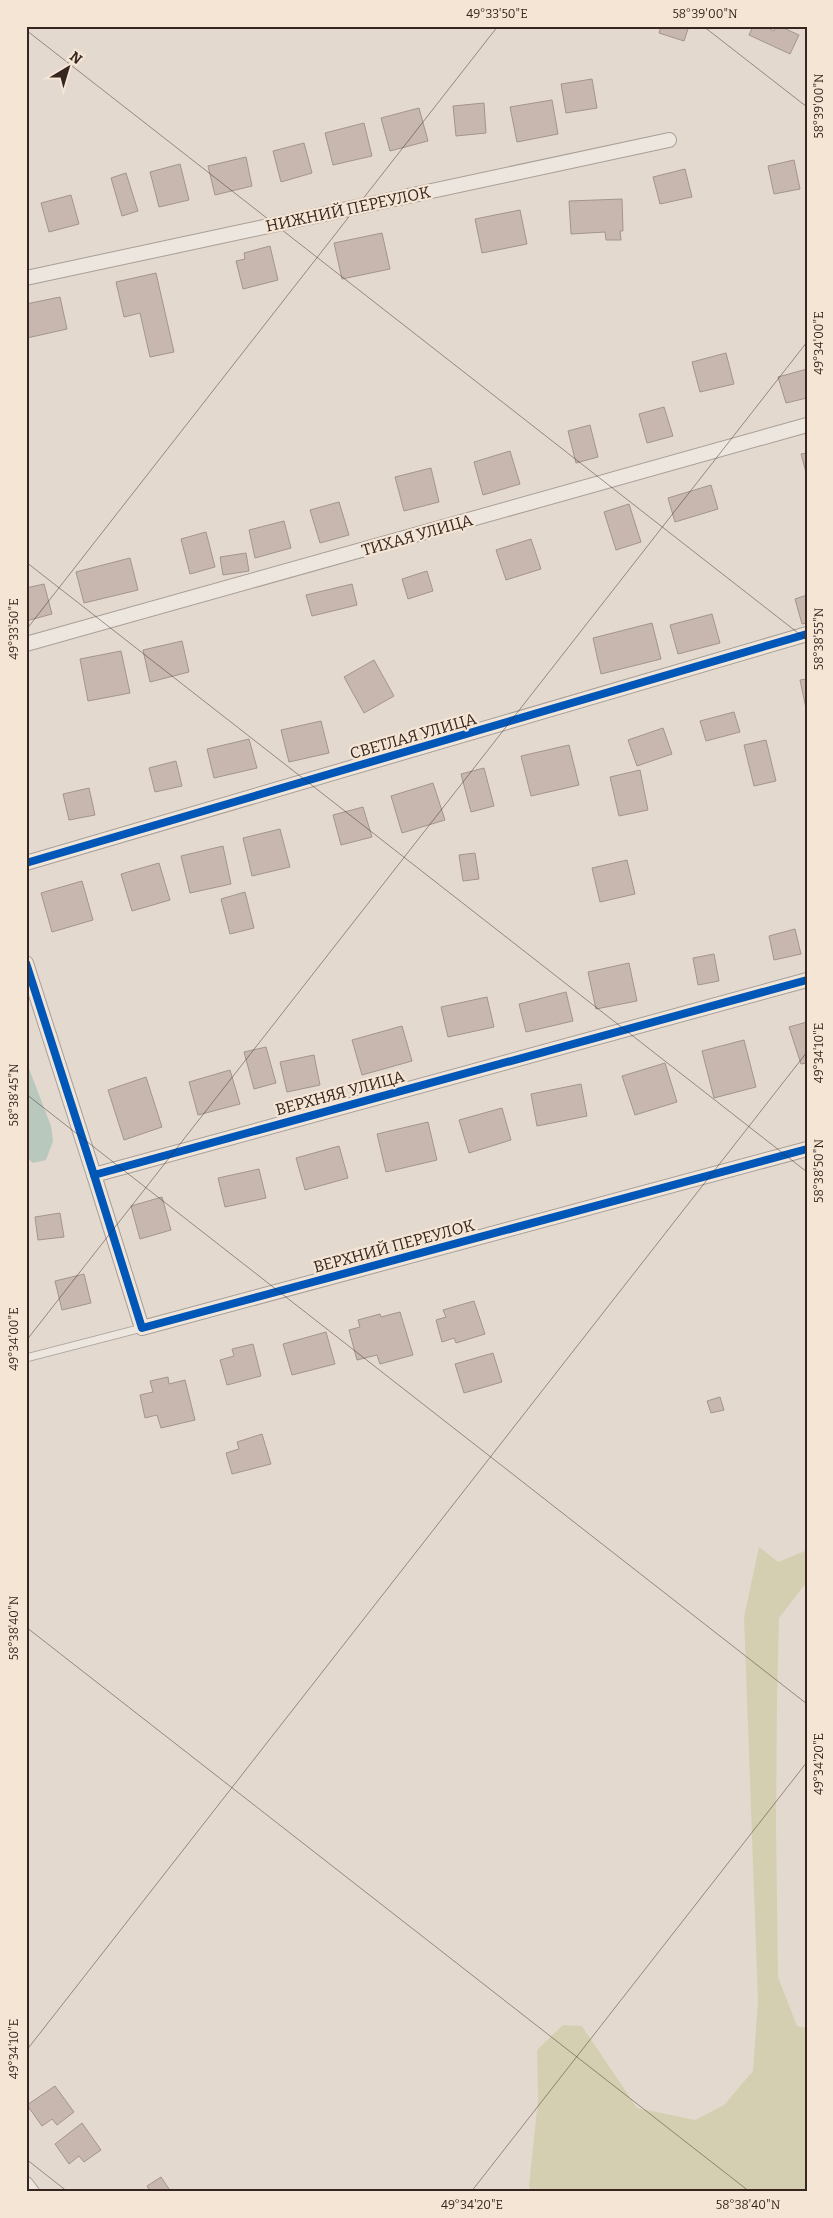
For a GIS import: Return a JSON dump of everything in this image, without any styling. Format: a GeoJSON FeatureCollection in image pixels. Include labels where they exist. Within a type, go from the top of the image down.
{"type":"FeatureCollection","features":[{"type":"Feature","properties":{"kind":"street","name":"НИЖНИЙ ПЕРЕУЛОК"},"geometry":{"type":"LineString","coordinates":[[26,278],[669,140]]}},
{"type":"Feature","properties":{"kind":"street","name":"ТИХАЯ УЛИЦА"},"geometry":{"type":"LineString","coordinates":[[26,644],[807,425]]}},
{"type":"Feature","properties":{"kind":"street","name":"СВЕТЛАЯ УЛИЦА"},"geometry":{"type":"LineString","coordinates":[[26,863],[807,634]]}},
{"type":"Feature","properties":{"kind":"street"},"geometry":{"type":"LineString","coordinates":[[26,963],[142,1328]]}},
{"type":"Feature","properties":{"kind":"street","name":"ВЕРХНЯЯ УЛИЦА"},"geometry":{"type":"LineString","coordinates":[[94,1175],[807,980]]}},
{"type":"Feature","properties":{"kind":"street","name":"ВЕРХНИЙ ПЕРЕУЛОК"},"geometry":{"type":"LineString","coordinates":[[142,1328],[807,1149]]}},
{"type":"Feature","properties":{"kind":"street"},"geometry":{"type":"LineString","coordinates":[[26,2184],[32,2192]]}},
{"type":"Feature","properties":{"kind":"lane"},"geometry":{"type":"LineString","coordinates":[[26,1358],[142,1328]]}},
{"type":"Feature","properties":{"kind":"shaded area"},"geometry":{"type":"Polygon","coordinates":[[[26,1061],[51,1126],[53,1141],[46,1160],[33,1163],[26,1157],[26,1061]]]}},
{"type":"Feature","properties":{"kind":"shaded area"},"geometry":{"type":"Polygon","coordinates":[[[807,1530],[807,1582],[779,1618],[776,1827],[778,1977],[797,2026],[807,2028],[807,2192],[531,2192],[529,2186],[538,2100],[537,2050],[563,2025],[582,2026],[637,2108],[695,2120],[724,2105],[753,2071],[758,2001],[744,1617],[759,1547],[778,1562],[805,1551],[807,1530]]]}},
{"type":"Feature","properties":{"kind":"building"},"geometry":{"type":"Polygon","coordinates":[[[661,26],[689,26],[684,41],[659,33],[661,26]]]}},
{"type":"Feature","properties":{"kind":"building"},"geometry":{"type":"Polygon","coordinates":[[[753,26],[764,26],[774,31],[776,26],[779,26],[799,35],[790,54],[749,35],[753,26]]]}},
{"type":"Feature","properties":{"kind":"building"},"geometry":{"type":"Polygon","coordinates":[[[592,79],[597,108],[566,113],[561,84],[592,79]]]}},
{"type":"Feature","properties":{"kind":"building"},"geometry":{"type":"Polygon","coordinates":[[[552,100],[558,134],[517,142],[510,107],[552,100]]]}},
{"type":"Feature","properties":{"kind":"building"},"geometry":{"type":"Polygon","coordinates":[[[484,103],[486,133],[456,136],[453,106],[484,103]]]}},
{"type":"Feature","properties":{"kind":"building"},"geometry":{"type":"Polygon","coordinates":[[[419,108],[428,141],[390,151],[381,118],[419,108]]]}},
{"type":"Feature","properties":{"kind":"building"},"geometry":{"type":"Polygon","coordinates":[[[364,123],[372,156],[333,165],[325,133],[364,123]]]}},
{"type":"Feature","properties":{"kind":"building"},"geometry":{"type":"Polygon","coordinates":[[[304,143],[312,173],[281,182],[273,151],[304,143]]]}},
{"type":"Feature","properties":{"kind":"building"},"geometry":{"type":"Polygon","coordinates":[[[246,157],[252,186],[215,195],[208,166],[246,157]]]}},
{"type":"Feature","properties":{"kind":"building"},"geometry":{"type":"Polygon","coordinates":[[[794,160],[800,189],[774,194],[768,166],[794,160]]]}},
{"type":"Feature","properties":{"kind":"building"},"geometry":{"type":"Polygon","coordinates":[[[180,164],[189,200],[159,207],[150,172],[180,164]]]}},
{"type":"Feature","properties":{"kind":"building"},"geometry":{"type":"Polygon","coordinates":[[[685,169],[692,197],[660,204],[653,177],[685,169]]]}},
{"type":"Feature","properties":{"kind":"building"},"geometry":{"type":"Polygon","coordinates":[[[126,173],[138,211],[122,216],[111,178],[126,173]]]}},
{"type":"Feature","properties":{"kind":"building"},"geometry":{"type":"Polygon","coordinates":[[[71,195],[79,224],[49,232],[41,203],[71,195]]]}},
{"type":"Feature","properties":{"kind":"building"},"geometry":{"type":"Polygon","coordinates":[[[622,199],[623,231],[620,231],[621,240],[606,240],[605,232],[571,234],[569,201],[622,199]]]}},
{"type":"Feature","properties":{"kind":"building"},"geometry":{"type":"Polygon","coordinates":[[[520,210],[527,244],[482,253],[475,219],[520,210]]]}},
{"type":"Feature","properties":{"kind":"building"},"geometry":{"type":"Polygon","coordinates":[[[382,233],[390,269],[342,279],[334,243],[382,233]]]}},
{"type":"Feature","properties":{"kind":"building"},"geometry":{"type":"Polygon","coordinates":[[[270,246],[278,280],[243,289],[236,261],[245,259],[244,253],[270,246]]]}},
{"type":"Feature","properties":{"kind":"building"},"geometry":{"type":"Polygon","coordinates":[[[156,273],[174,352],[150,357],[140,313],[124,317],[116,282],[156,273]]]}},
{"type":"Feature","properties":{"kind":"building"},"geometry":{"type":"Polygon","coordinates":[[[60,297],[67,329],[27,338],[26,304],[60,297]]]}},
{"type":"Feature","properties":{"kind":"building"},"geometry":{"type":"Polygon","coordinates":[[[726,353],[734,384],[700,392],[692,362],[726,353]]]}},
{"type":"Feature","properties":{"kind":"building"},"geometry":{"type":"Polygon","coordinates":[[[807,369],[807,398],[786,403],[778,377],[807,369]]]}},
{"type":"Feature","properties":{"kind":"building"},"geometry":{"type":"Polygon","coordinates":[[[664,407],[673,436],[647,443],[639,414],[664,407]]]}},
{"type":"Feature","properties":{"kind":"building"},"geometry":{"type":"Polygon","coordinates":[[[590,425],[598,457],[576,463],[568,431],[590,425]]]}},
{"type":"Feature","properties":{"kind":"building"},"geometry":{"type":"Polygon","coordinates":[[[510,451],[520,484],[483,495],[474,462],[510,451]]]}},
{"type":"Feature","properties":{"kind":"building"},"geometry":{"type":"Polygon","coordinates":[[[807,453],[807,476],[801,454],[807,453]]]}},
{"type":"Feature","properties":{"kind":"building"},"geometry":{"type":"Polygon","coordinates":[[[431,468],[439,502],[404,511],[395,477],[431,468]]]}},
{"type":"Feature","properties":{"kind":"building"},"geometry":{"type":"Polygon","coordinates":[[[711,485],[718,509],[675,522],[668,498],[711,485]]]}},
{"type":"Feature","properties":{"kind":"building"},"geometry":{"type":"Polygon","coordinates":[[[339,502],[349,535],[320,543],[310,510],[339,502]]]}},
{"type":"Feature","properties":{"kind":"building"},"geometry":{"type":"Polygon","coordinates":[[[629,504],[641,542],[616,550],[604,512],[629,504]]]}},
{"type":"Feature","properties":{"kind":"building"},"geometry":{"type":"Polygon","coordinates":[[[284,521],[291,548],[255,558],[249,530],[284,521]]]}},
{"type":"Feature","properties":{"kind":"building"},"geometry":{"type":"Polygon","coordinates":[[[206,532],[215,567],[190,574],[181,539],[206,532]]]}},
{"type":"Feature","properties":{"kind":"building"},"geometry":{"type":"Polygon","coordinates":[[[531,539],[541,569],[506,580],[496,550],[531,539]]]}},
{"type":"Feature","properties":{"kind":"building"},"geometry":{"type":"Polygon","coordinates":[[[246,553],[249,571],[223,575],[220,557],[246,553]]]}},
{"type":"Feature","properties":{"kind":"building"},"geometry":{"type":"Polygon","coordinates":[[[130,558],[138,590],[84,603],[76,572],[130,558]]]}},
{"type":"Feature","properties":{"kind":"building"},"geometry":{"type":"Polygon","coordinates":[[[427,571],[433,591],[408,599],[402,579],[427,571]]]}},
{"type":"Feature","properties":{"kind":"building"},"geometry":{"type":"Polygon","coordinates":[[[44,584],[52,614],[26,621],[26,588],[44,584]]]}},
{"type":"Feature","properties":{"kind":"building"},"geometry":{"type":"Polygon","coordinates":[[[352,584],[357,605],[312,616],[306,595],[352,584]]]}},
{"type":"Feature","properties":{"kind":"building"},"geometry":{"type":"Polygon","coordinates":[[[807,595],[807,623],[802,624],[795,599],[807,595]]]}},
{"type":"Feature","properties":{"kind":"building"},"geometry":{"type":"Polygon","coordinates":[[[712,614],[720,643],[678,654],[670,625],[712,614]]]}},
{"type":"Feature","properties":{"kind":"building"},"geometry":{"type":"Polygon","coordinates":[[[652,623],[661,659],[601,674],[593,638],[652,623]]]}},
{"type":"Feature","properties":{"kind":"building"},"geometry":{"type":"Polygon","coordinates":[[[182,641],[189,672],[150,682],[143,650],[182,641]]]}},
{"type":"Feature","properties":{"kind":"building"},"geometry":{"type":"Polygon","coordinates":[[[121,651],[130,693],[88,701],[80,659],[121,651]]]}},
{"type":"Feature","properties":{"kind":"building"},"geometry":{"type":"Polygon","coordinates":[[[374,660],[394,696],[364,713],[344,677],[374,660]]]}},
{"type":"Feature","properties":{"kind":"building"},"geometry":{"type":"Polygon","coordinates":[[[807,679],[807,713],[800,680],[807,679]]]}},
{"type":"Feature","properties":{"kind":"building"},"geometry":{"type":"Polygon","coordinates":[[[734,712],[740,732],[706,741],[700,721],[734,712]]]}},
{"type":"Feature","properties":{"kind":"building"},"geometry":{"type":"Polygon","coordinates":[[[321,721],[329,753],[289,762],[281,730],[321,721]]]}},
{"type":"Feature","properties":{"kind":"building"},"geometry":{"type":"Polygon","coordinates":[[[663,728],[672,754],[637,766],[628,740],[663,728]]]}},
{"type":"Feature","properties":{"kind":"building"},"geometry":{"type":"Polygon","coordinates":[[[249,739],[257,768],[214,778],[207,749],[249,739]]]}},
{"type":"Feature","properties":{"kind":"building"},"geometry":{"type":"Polygon","coordinates":[[[766,740],[776,781],[754,786],[744,745],[766,740]]]}},
{"type":"Feature","properties":{"kind":"building"},"geometry":{"type":"Polygon","coordinates":[[[569,745],[579,785],[531,796],[521,756],[569,745]]]}},
{"type":"Feature","properties":{"kind":"building"},"geometry":{"type":"Polygon","coordinates":[[[176,761],[182,786],[155,792],[149,768],[176,761]]]}},
{"type":"Feature","properties":{"kind":"building"},"geometry":{"type":"Polygon","coordinates":[[[484,768],[494,806],[471,812],[461,774],[484,768]]]}},
{"type":"Feature","properties":{"kind":"building"},"geometry":{"type":"Polygon","coordinates":[[[640,770],[648,810],[619,816],[610,777],[640,770]]]}},
{"type":"Feature","properties":{"kind":"building"},"geometry":{"type":"Polygon","coordinates":[[[433,783],[445,820],[402,833],[391,796],[433,783]]]}},
{"type":"Feature","properties":{"kind":"building"},"geometry":{"type":"Polygon","coordinates":[[[89,788],[95,815],[69,820],[63,794],[89,788]]]}},
{"type":"Feature","properties":{"kind":"building"},"geometry":{"type":"Polygon","coordinates":[[[363,807],[372,837],[341,845],[333,815],[363,807]]]}},
{"type":"Feature","properties":{"kind":"building"},"geometry":{"type":"Polygon","coordinates":[[[280,829],[290,867],[252,876],[243,838],[280,829]]]}},
{"type":"Feature","properties":{"kind":"building"},"geometry":{"type":"Polygon","coordinates":[[[223,846],[231,884],[190,893],[181,856],[223,846]]]}},
{"type":"Feature","properties":{"kind":"building"},"geometry":{"type":"Polygon","coordinates":[[[475,853],[479,879],[463,881],[459,855],[475,853]]]}},
{"type":"Feature","properties":{"kind":"building"},"geometry":{"type":"Polygon","coordinates":[[[627,860],[635,894],[600,902],[592,868],[627,860]]]}},
{"type":"Feature","properties":{"kind":"building"},"geometry":{"type":"Polygon","coordinates":[[[159,863],[170,900],[132,911],[121,874],[159,863]]]}},
{"type":"Feature","properties":{"kind":"building"},"geometry":{"type":"Polygon","coordinates":[[[82,881],[93,920],[52,932],[41,893],[82,881]]]}},
{"type":"Feature","properties":{"kind":"building"},"geometry":{"type":"Polygon","coordinates":[[[245,892],[254,928],[230,934],[221,899],[245,892]]]}},
{"type":"Feature","properties":{"kind":"building"},"geometry":{"type":"Polygon","coordinates":[[[795,929],[801,954],[774,960],[769,936],[795,929]]]}},
{"type":"Feature","properties":{"kind":"building"},"geometry":{"type":"Polygon","coordinates":[[[714,954],[719,981],[698,985],[693,958],[714,954]]]}},
{"type":"Feature","properties":{"kind":"building"},"geometry":{"type":"Polygon","coordinates":[[[629,963],[637,1001],[596,1009],[588,972],[629,963]]]}},
{"type":"Feature","properties":{"kind":"building"},"geometry":{"type":"Polygon","coordinates":[[[566,992],[573,1021],[526,1032],[519,1004],[566,992]]]}},
{"type":"Feature","properties":{"kind":"building"},"geometry":{"type":"Polygon","coordinates":[[[487,997],[494,1027],[448,1037],[441,1007],[487,997]]]}},
{"type":"Feature","properties":{"kind":"building"},"geometry":{"type":"Polygon","coordinates":[[[807,1022],[807,1063],[801,1064],[789,1027],[807,1022]]]}},
{"type":"Feature","properties":{"kind":"building"},"geometry":{"type":"Polygon","coordinates":[[[402,1026],[412,1061],[362,1075],[352,1040],[402,1026]]]}},
{"type":"Feature","properties":{"kind":"building"},"geometry":{"type":"Polygon","coordinates":[[[744,1040],[756,1087],[714,1098],[702,1051],[744,1040]]]}},
{"type":"Feature","properties":{"kind":"building"},"geometry":{"type":"Polygon","coordinates":[[[266,1047],[276,1083],[254,1089],[244,1052],[266,1047]]]}},
{"type":"Feature","properties":{"kind":"building"},"geometry":{"type":"Polygon","coordinates":[[[314,1055],[320,1085],[287,1092],[280,1062],[314,1055]]]}},
{"type":"Feature","properties":{"kind":"building"},"geometry":{"type":"Polygon","coordinates":[[[665,1063],[677,1102],[635,1115],[622,1076],[665,1063]]]}},
{"type":"Feature","properties":{"kind":"building"},"geometry":{"type":"Polygon","coordinates":[[[230,1070],[240,1104],[198,1115],[189,1082],[230,1070]]]}},
{"type":"Feature","properties":{"kind":"building"},"geometry":{"type":"Polygon","coordinates":[[[146,1077],[162,1127],[124,1140],[108,1090],[146,1077]]]}},
{"type":"Feature","properties":{"kind":"building"},"geometry":{"type":"Polygon","coordinates":[[[581,1084],[587,1116],[537,1126],[531,1094],[581,1084]]]}},
{"type":"Feature","properties":{"kind":"building"},"geometry":{"type":"Polygon","coordinates":[[[502,1108],[511,1140],[469,1153],[459,1120],[502,1108]]]}},
{"type":"Feature","properties":{"kind":"building"},"geometry":{"type":"Polygon","coordinates":[[[428,1122],[437,1160],[386,1172],[377,1134],[428,1122]]]}},
{"type":"Feature","properties":{"kind":"building"},"geometry":{"type":"Polygon","coordinates":[[[339,1146],[348,1178],[305,1190],[296,1158],[339,1146]]]}},
{"type":"Feature","properties":{"kind":"building"},"geometry":{"type":"Polygon","coordinates":[[[259,1169],[266,1198],[225,1207],[218,1178],[259,1169]]]}},
{"type":"Feature","properties":{"kind":"building"},"geometry":{"type":"Polygon","coordinates":[[[162,1197],[171,1230],[140,1239],[131,1206],[162,1197]]]}},
{"type":"Feature","properties":{"kind":"building"},"geometry":{"type":"Polygon","coordinates":[[[60,1213],[64,1237],[38,1240],[35,1217],[60,1213]]]}},
{"type":"Feature","properties":{"kind":"building"},"geometry":{"type":"Polygon","coordinates":[[[84,1274],[91,1303],[62,1310],[55,1281],[84,1274]]]}},
{"type":"Feature","properties":{"kind":"building"},"geometry":{"type":"Polygon","coordinates":[[[474,1301],[485,1334],[456,1343],[454,1338],[442,1342],[436,1320],[446,1317],[443,1310],[474,1301]]]}},
{"type":"Feature","properties":{"kind":"building"},"geometry":{"type":"Polygon","coordinates":[[[400,1312],[413,1355],[380,1364],[377,1355],[357,1360],[349,1330],[360,1327],[358,1320],[380,1314],[381,1317],[400,1312]]]}},
{"type":"Feature","properties":{"kind":"building"},"geometry":{"type":"Polygon","coordinates":[[[326,1332],[335,1364],[292,1375],[283,1344],[326,1332]]]}},
{"type":"Feature","properties":{"kind":"building"},"geometry":{"type":"Polygon","coordinates":[[[253,1344],[261,1376],[227,1385],[220,1360],[234,1356],[232,1349],[253,1344]]]}},
{"type":"Feature","properties":{"kind":"building"},"geometry":{"type":"Polygon","coordinates":[[[493,1353],[502,1382],[464,1393],[455,1364],[493,1353]]]}},
{"type":"Feature","properties":{"kind":"building"},"geometry":{"type":"Polygon","coordinates":[[[168,1377],[169,1384],[185,1380],[195,1420],[161,1428],[157,1415],[145,1418],[140,1395],[153,1392],[150,1381],[168,1377]]]}},
{"type":"Feature","properties":{"kind":"building"},"geometry":{"type":"Polygon","coordinates":[[[720,1397],[724,1410],[711,1413],[707,1401],[720,1397]]]}},
{"type":"Feature","properties":{"kind":"building"},"geometry":{"type":"Polygon","coordinates":[[[262,1434],[271,1464],[232,1474],[226,1453],[239,1449],[237,1442],[262,1434]]]}},
{"type":"Feature","properties":{"kind":"building"},"geometry":{"type":"Polygon","coordinates":[[[55,2086],[74,2112],[57,2125],[52,2119],[42,2126],[27,2105],[55,2086]]]}},
{"type":"Feature","properties":{"kind":"building"},"geometry":{"type":"Polygon","coordinates":[[[82,2123],[101,2150],[84,2162],[79,2156],[69,2164],[55,2144],[82,2123]]]}},
{"type":"Feature","properties":{"kind":"building"},"geometry":{"type":"Polygon","coordinates":[[[161,2177],[171,2192],[151,2192],[147,2186],[161,2177]]]}},
{"type":"Feature","properties":{"kind":"cycle path"},"geometry":{"type":"LineString","coordinates":[[26,863],[807,634]]}},
{"type":"Feature","properties":{"kind":"cycle path"},"geometry":{"type":"LineString","coordinates":[[26,963],[94,1175],[807,980]]}},
{"type":"Feature","properties":{"kind":"cycle path"},"geometry":{"type":"LineString","coordinates":[[94,1175],[142,1328],[807,1149]]}}]}
